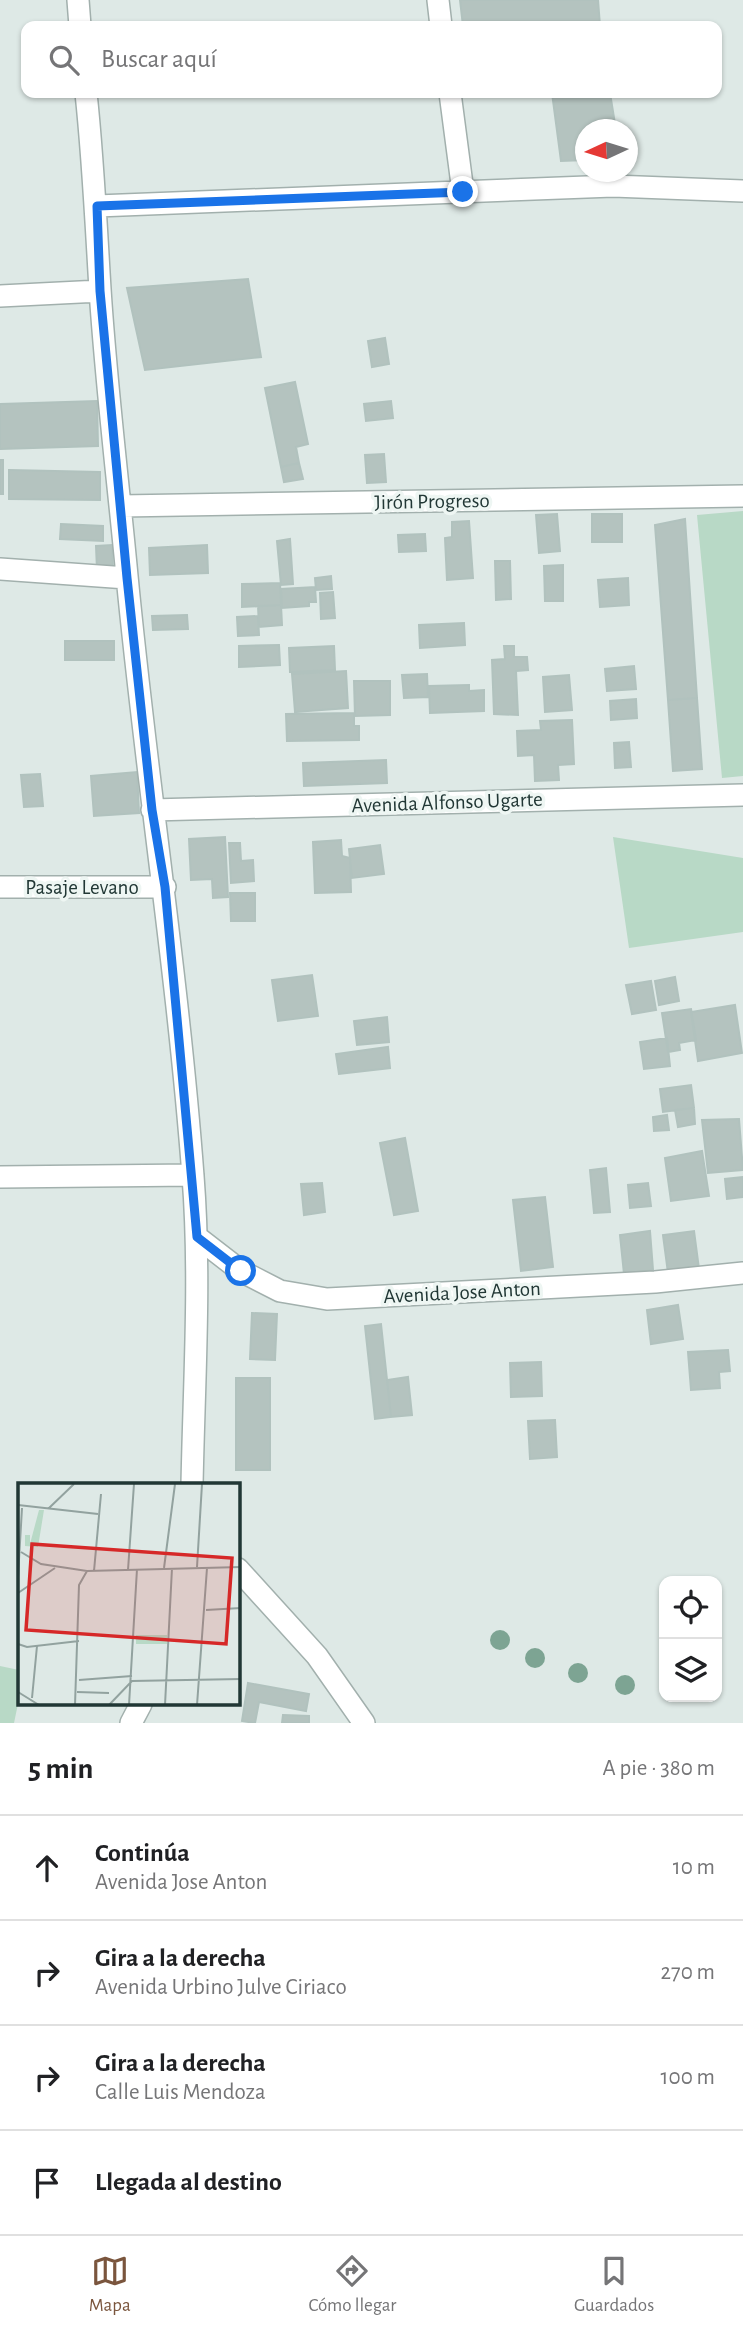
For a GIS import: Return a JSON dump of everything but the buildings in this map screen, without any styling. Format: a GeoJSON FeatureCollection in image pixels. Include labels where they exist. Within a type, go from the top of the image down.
{"type":"FeatureCollection","features":[{"type":"Feature","properties":{"kind":"street"},"geometry":{"type":"LineString","coordinates":[[78,0],[80,21]]}},
{"type":"Feature","properties":{"kind":"street"},"geometry":{"type":"LineString","coordinates":[[438,0],[440,21]]}},
{"type":"Feature","properties":{"kind":"street"},"geometry":{"type":"LineString","coordinates":[[86,98],[97,206],[100,291],[127,578],[152,810],[165,887],[193,1175],[197,1237],[192,1483]]}},
{"type":"Feature","properties":{"kind":"street"},"geometry":{"type":"LineString","coordinates":[[451,98],[463,192]]}},
{"type":"Feature","properties":{"kind":"street"},"geometry":{"type":"LineString","coordinates":[[97,206],[613,186],[743,191]]}},
{"type":"Feature","properties":{"kind":"street"},"geometry":{"type":"LineString","coordinates":[[0,296],[100,291]]}},
{"type":"Feature","properties":{"kind":"street","name":"Jirón Progreso"},"geometry":{"type":"LineString","coordinates":[[121,506],[743,496]]}},
{"type":"Feature","properties":{"kind":"street"},"geometry":{"type":"LineString","coordinates":[[0,569],[127,578]]}},
{"type":"Feature","properties":{"kind":"street","name":"Avenida Alfonso Ugarte"},"geometry":{"type":"LineString","coordinates":[[152,810],[743,795]]}},
{"type":"Feature","properties":{"kind":"street","name":"Pasaje Levano"},"geometry":{"type":"LineString","coordinates":[[0,887],[165,887]]}},
{"type":"Feature","properties":{"kind":"street"},"geometry":{"type":"LineString","coordinates":[[0,1177],[193,1175]]}},
{"type":"Feature","properties":{"kind":"street","name":"Avenida Jose Anton"},"geometry":{"type":"LineString","coordinates":[[197,1237],[241,1271],[280,1291],[327,1299],[655,1282],[743,1273]]}},
{"type":"Feature","properties":{"kind":"street"},"geometry":{"type":"LineString","coordinates":[[240,1571],[317,1656],[364,1723]]}},
{"type":"Feature","properties":{"kind":"street"},"geometry":{"type":"LineString","coordinates":[[131,1723],[140,1706]]}},
{"type":"Feature","properties":{"kind":"green space"},"geometry":{"type":"Polygon","coordinates":[[[743,511],[743,776],[722,778],[697,515],[743,511]]]}},
{"type":"Feature","properties":{"kind":"green space"},"geometry":{"type":"Polygon","coordinates":[[[613,837],[743,858],[743,932],[629,948],[613,837]]]}},
{"type":"Feature","properties":{"kind":"green space"},"geometry":{"type":"Polygon","coordinates":[[[0,1666],[18,1670],[18,1704],[14,1723],[0,1723],[0,1666]]]}},
{"type":"Feature","properties":{"kind":"route"},"geometry":{"type":"LineString","coordinates":[[241,1271],[197,1237],[165,887],[152,810],[127,578],[100,291],[97,206],[463,192]]}}]}
